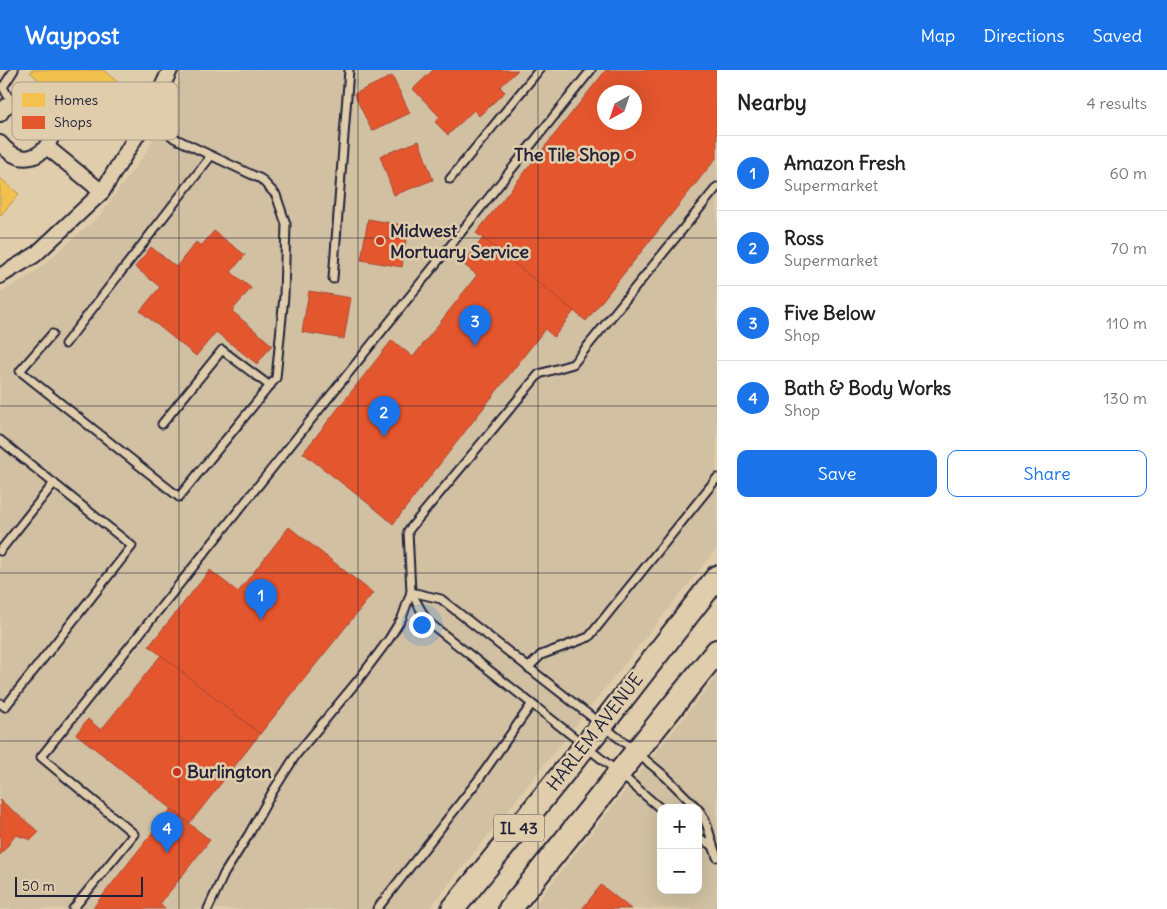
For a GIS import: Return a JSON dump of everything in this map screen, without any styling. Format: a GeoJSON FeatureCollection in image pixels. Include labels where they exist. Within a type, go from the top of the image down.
{"type":"FeatureCollection","features":[{"type":"Feature","properties":{"kind":"main road","name":"HARLEM AVENUE"},"geometry":{"type":"LineString","coordinates":[[453,909],[602,725],[717,577]]}},
{"type":"Feature","properties":{"kind":"main road","name":"IL 43"},"geometry":{"type":"LineString","coordinates":[[510,909],[717,651]]}},
{"type":"Feature","properties":{"kind":"street"},"geometry":{"type":"LineString","coordinates":[[164,82],[170,70]]}},
{"type":"Feature","properties":{"kind":"street"},"geometry":{"type":"LineString","coordinates":[[0,114],[12,102]]}},
{"type":"Feature","properties":{"kind":"street"},"geometry":{"type":"LineString","coordinates":[[0,143],[6,150],[16,156],[28,157],[39,154],[48,147],[52,140]]}},
{"type":"Feature","properties":{"kind":"street"},"geometry":{"type":"LineString","coordinates":[[0,276],[35,255],[102,192],[134,140]]}},
{"type":"Feature","properties":{"kind":"street"},"geometry":{"type":"LineString","coordinates":[[48,147],[102,192]]}},
{"type":"Feature","properties":{"kind":"lane"},"geometry":{"type":"LineString","coordinates":[[12,102],[3,87],[14,70]]}},
{"type":"Feature","properties":{"kind":"lane"},"geometry":{"type":"LineString","coordinates":[[333,279],[349,70]]}},
{"type":"Feature","properties":{"kind":"lane"},"geometry":{"type":"LineString","coordinates":[[450,179],[539,70]]}},
{"type":"Feature","properties":{"kind":"lane"},"geometry":{"type":"LineString","coordinates":[[73,909],[134,834],[41,757],[591,70]]}},
{"type":"Feature","properties":{"kind":"lane"},"geometry":{"type":"LineString","coordinates":[[52,334],[20,371],[180,497],[276,378],[284,296],[286,224],[276,196],[261,179],[178,140]]}},
{"type":"Feature","properties":{"kind":"lane"},"geometry":{"type":"LineString","coordinates":[[65,344],[211,156]]}},
{"type":"Feature","properties":{"kind":"lane"},"geometry":{"type":"LineString","coordinates":[[208,909],[224,874],[250,834],[273,791],[296,755],[359,679],[402,618],[411,592],[408,531],[538,374],[573,364],[717,188]]}},
{"type":"Feature","properties":{"kind":"lane"},"geometry":{"type":"LineString","coordinates":[[162,424],[222,350],[270,386]]}},
{"type":"Feature","properties":{"kind":"lane"},"geometry":{"type":"LineString","coordinates":[[0,440],[132,546],[5,707],[0,702]]}},
{"type":"Feature","properties":{"kind":"lane"},"geometry":{"type":"LineString","coordinates":[[528,668],[542,655],[589,637],[717,478]]}},
{"type":"Feature","properties":{"kind":"lane"},"geometry":{"type":"LineString","coordinates":[[0,551],[54,483]]}},
{"type":"Feature","properties":{"kind":"lane"},"geometry":{"type":"LineString","coordinates":[[411,592],[441,598],[635,751],[694,804]]}},
{"type":"Feature","properties":{"kind":"lane"},"geometry":{"type":"LineString","coordinates":[[411,592],[427,621],[618,772],[657,806]]}},
{"type":"Feature","properties":{"kind":"lane"},"geometry":{"type":"LineString","coordinates":[[377,909],[478,779],[532,705]]}},
{"type":"Feature","properties":{"kind":"lane"},"geometry":{"type":"LineString","coordinates":[[702,813],[711,845],[717,857]]}},
{"type":"Feature","properties":{"kind":"lane"},"geometry":{"type":"LineString","coordinates":[[702,840],[711,845]]}},
{"type":"Feature","properties":{"kind":"shaded area"},"geometry":{"type":"Polygon","coordinates":[[[184,70],[717,70],[717,548],[429,909],[0,909],[0,293],[35,272],[100,215],[147,151],[152,140],[178,140],[178,83],[184,70]]]}},
{"type":"Feature","properties":{"kind":"shaded area"},"geometry":{"type":"Polygon","coordinates":[[[717,676],[717,909],[531,909],[717,676]]]}},
{"type":"Feature","properties":{"kind":"building: Homes"},"geometry":{"type":"Polygon","coordinates":[[[32,70],[103,70],[118,82],[41,82],[30,72],[32,70]]]}},
{"type":"Feature","properties":{"kind":"building: Homes"},"geometry":{"type":"Polygon","coordinates":[[[0,178],[19,194],[0,216],[0,178]]]}},
{"type":"Feature","properties":{"kind":"building: Shops"},"geometry":{"type":"Polygon","coordinates":[[[433,70],[518,70],[500,87],[505,92],[479,116],[474,110],[448,135],[435,122],[440,117],[413,89],[433,70]]]}},
{"type":"Feature","properties":{"kind":"building: Shops"},"geometry":{"type":"Polygon","coordinates":[[[606,70],[717,70],[717,157],[586,321],[476,233],[606,70]]]}},
{"type":"Feature","properties":{"kind":"building: Shops"},"geometry":{"type":"Polygon","coordinates":[[[392,76],[410,113],[372,131],[354,94],[392,76]]]}},
{"type":"Feature","properties":{"kind":"building: Shops"},"geometry":{"type":"Polygon","coordinates":[[[419,141],[433,180],[394,195],[380,156],[419,141]]]}},
{"type":"Feature","properties":{"kind":"building: Shops"},"geometry":{"type":"Polygon","coordinates":[[[368,219],[408,226],[402,267],[361,260],[368,219]]]}},
{"type":"Feature","properties":{"kind":"building: Shops"},"geometry":{"type":"Polygon","coordinates":[[[214,231],[245,255],[231,272],[251,288],[232,311],[272,345],[257,364],[216,332],[196,356],[140,311],[160,287],[135,267],[151,247],[176,267],[196,242],[201,246],[214,231]]]}},
{"type":"Feature","properties":{"kind":"building: Shops"},"geometry":{"type":"Polygon","coordinates":[[[483,238],[574,311],[554,337],[545,329],[393,524],[303,453],[392,340],[413,357],[477,275],[463,264],[483,238]]]}},
{"type":"Feature","properties":{"kind":"building: Shops"},"geometry":{"type":"Polygon","coordinates":[[[309,291],[351,298],[344,339],[302,332],[309,291]]]}},
{"type":"Feature","properties":{"kind":"building: Shops"},"geometry":{"type":"Polygon","coordinates":[[[289,527],[373,593],[260,734],[149,646],[210,570],[238,592],[289,527]]]}},
{"type":"Feature","properties":{"kind":"building: Shops","name":"Burlington"},"geometry":{"type":"Polygon","coordinates":[[[161,655],[260,734],[190,823],[76,734],[88,719],[101,730],[161,655]]]}},
{"type":"Feature","properties":{"kind":"building: Shops"},"geometry":{"type":"Polygon","coordinates":[[[0,800],[39,832],[31,840],[16,835],[0,855],[0,800]]]}},
{"type":"Feature","properties":{"kind":"building: Shops"},"geometry":{"type":"Polygon","coordinates":[[[171,809],[210,840],[160,904],[166,909],[92,909],[171,809]]]}},
{"type":"Feature","properties":{"kind":"building: Shops"},"geometry":{"type":"Polygon","coordinates":[[[601,885],[631,909],[582,909],[601,885]]]}},
{"type":"Feature","properties":{"kind":"place","name":"The Tile Shop"},"geometry":{"type":"Point","coordinates":[630,155]}},
{"type":"Feature","properties":{"kind":"place","name":"Midwest Mortuary Service"},"geometry":{"type":"Point","coordinates":[380,241]}},
{"type":"Feature","properties":{"kind":"place","name":"Five Below"},"geometry":{"type":"Point","coordinates":[475,346]}},
{"type":"Feature","properties":{"kind":"place","name":"Ross"},"geometry":{"type":"Point","coordinates":[384,437]}},
{"type":"Feature","properties":{"kind":"place","name":"Amazon Fresh"},"geometry":{"type":"Point","coordinates":[261,620]}},
{"type":"Feature","properties":{"kind":"place","name":"Burlington"},"geometry":{"type":"Point","coordinates":[177,772]}},
{"type":"Feature","properties":{"kind":"place","name":"Bath & Body Works"},"geometry":{"type":"Point","coordinates":[167,853]}}]}
